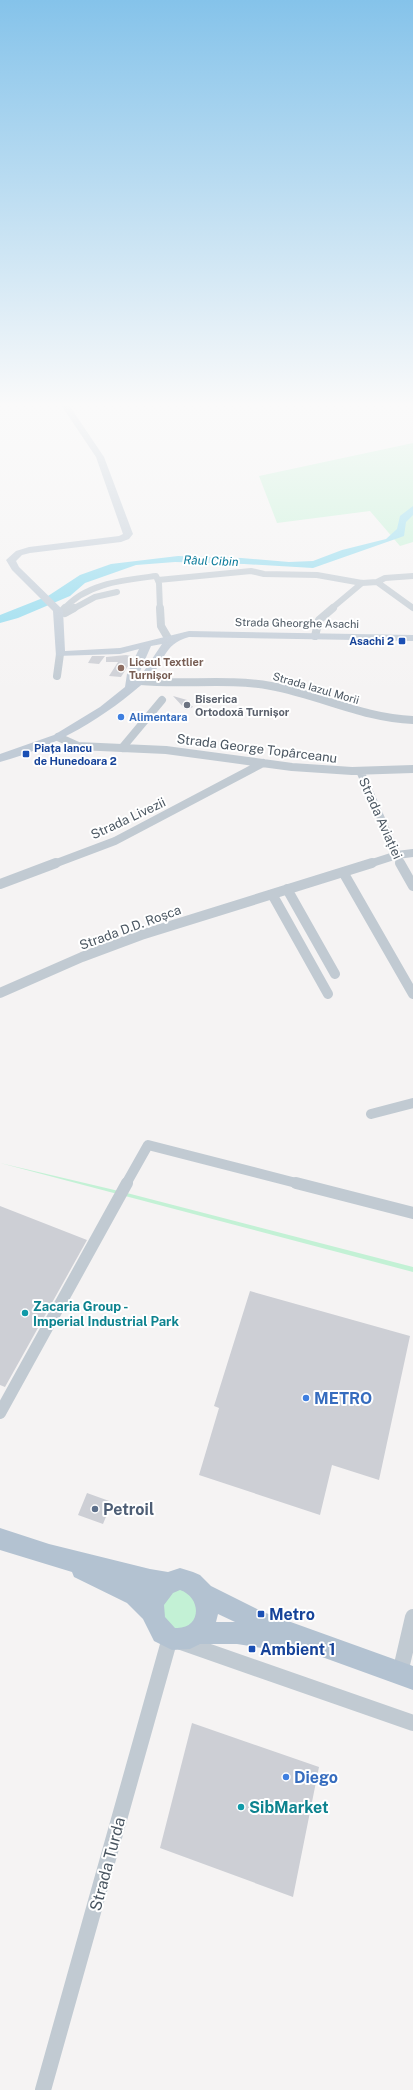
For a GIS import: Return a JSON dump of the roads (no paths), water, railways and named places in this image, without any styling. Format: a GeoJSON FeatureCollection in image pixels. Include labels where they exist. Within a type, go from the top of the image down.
{"type":"FeatureCollection","features":[{"type":"Feature","properties":{"kind":"main road"},"geometry":{"type":"LineString","coordinates":[[0,1539],[49,1555],[150,1580],[168,1582],[174,1580],[186,1580],[197,1586],[205,1595],[242,1614],[328,1649],[407,1675]]}},
{"type":"Feature","properties":{"kind":"main road"},"geometry":{"type":"LineString","coordinates":[[49,1555],[129,1592],[142,1601],[152,1613],[158,1628],[189,1640],[237,1633],[328,1649]]}},
{"type":"Feature","properties":{"kind":"main road"},"geometry":{"type":"LineString","coordinates":[[152,1613],[156,1595],[168,1582]]}},
{"type":"Feature","properties":{"kind":"main road"},"geometry":{"type":"LineString","coordinates":[[189,1640],[204,1625],[208,1605],[205,1595]]}},
{"type":"Feature","properties":{"kind":"street"},"geometry":{"type":"LineString","coordinates":[[57,676],[60,654],[57,611],[11,563],[11,560],[15,555],[41,548],[121,539],[128,535],[116,503]]}},
{"type":"Feature","properties":{"kind":"street"},"geometry":{"type":"LineString","coordinates":[[57,611],[65,608],[85,593],[100,585],[157,578],[251,571],[264,574],[316,575],[362,583],[377,582],[385,578],[413,576]]}},
{"type":"Feature","properties":{"kind":"street"},"geometry":{"type":"LineString","coordinates":[[157,578],[161,626],[168,638]]}},
{"type":"Feature","properties":{"kind":"street"},"geometry":{"type":"LineString","coordinates":[[377,582],[413,608]]}},
{"type":"Feature","properties":{"kind":"street"},"geometry":{"type":"LineString","coordinates":[[315,636],[316,622],[328,607],[338,604],[362,583]]}},
{"type":"Feature","properties":{"kind":"street"},"geometry":{"type":"LineString","coordinates":[[57,611],[95,597],[117,592]]}},
{"type":"Feature","properties":{"kind":"street"},"geometry":{"type":"LineString","coordinates":[[85,593],[95,597]]}},
{"type":"Feature","properties":{"kind":"street"},"geometry":{"type":"LineString","coordinates":[[0,758],[58,737],[90,719],[149,673],[164,647],[181,635]]}},
{"type":"Feature","properties":{"kind":"street","name":"Strada Gheorghe Asachi"},"geometry":{"type":"LineString","coordinates":[[120,651],[181,635],[413,638]]}},
{"type":"Feature","properties":{"kind":"street"},"geometry":{"type":"LineString","coordinates":[[130,689],[132,674],[147,644]]}},
{"type":"Feature","properties":{"kind":"street"},"geometry":{"type":"LineString","coordinates":[[60,654],[120,651],[132,653],[140,657]]}},
{"type":"Feature","properties":{"kind":"street","name":"Strada Iazul Morii"},"geometry":{"type":"LineString","coordinates":[[140,681],[170,684],[260,684],[285,689],[383,718],[413,720]]}},
{"type":"Feature","properties":{"kind":"street"},"geometry":{"type":"LineString","coordinates":[[122,748],[162,700]]}},
{"type":"Feature","properties":{"kind":"street","name":"Strada George Topârceanu"},"geometry":{"type":"LineString","coordinates":[[58,737],[78,746],[166,750],[292,767],[360,771],[413,769]]}},
{"type":"Feature","properties":{"kind":"street","name":"Strada Livezii"},"geometry":{"type":"LineString","coordinates":[[0,884],[115,841],[263,764]]}},
{"type":"Feature","properties":{"kind":"street","name":"Strada Aviației"},"geometry":{"type":"LineString","coordinates":[[360,771],[397,855],[413,886]]}},
{"type":"Feature","properties":{"kind":"street","name":"Strada D.D. Roșca"},"geometry":{"type":"LineString","coordinates":[[0,994],[82,958],[141,935],[397,855],[413,853]]}},
{"type":"Feature","properties":{"kind":"street"},"geometry":{"type":"LineString","coordinates":[[343,872],[413,994]]}},
{"type":"Feature","properties":{"kind":"street"},"geometry":{"type":"LineString","coordinates":[[288,889],[335,974]]}},
{"type":"Feature","properties":{"kind":"street"},"geometry":{"type":"LineString","coordinates":[[272,894],[328,994]]}},
{"type":"Feature","properties":{"kind":"street"},"geometry":{"type":"LineString","coordinates":[[371,1114],[413,1103]]}},
{"type":"Feature","properties":{"kind":"street"},"geometry":{"type":"LineString","coordinates":[[0,1413],[148,1144],[413,1213]]}},
{"type":"Feature","properties":{"kind":"street"},"geometry":{"type":"LineString","coordinates":[[407,1675],[413,1617]]}},
{"type":"Feature","properties":{"kind":"street"},"geometry":{"type":"LineString","coordinates":[[189,1640],[413,1723]]}},
{"type":"Feature","properties":{"kind":"street","name":"Strada Turda"},"geometry":{"type":"LineString","coordinates":[[43,2090],[189,1640]]}},
{"type":"Feature","properties":{"kind":"water","name":"Râul Cibin"},"geometry":{"type":"Polygon","coordinates":[[[413,506],[413,515],[406,522],[404,536],[313,568],[175,562],[136,565],[85,583],[70,596],[18,618],[0,623],[0,615],[48,596],[80,575],[111,564],[178,556],[241,558],[289,562],[313,561],[342,550],[386,539],[397,529],[400,516],[413,506]]]}},
{"type":"Feature","properties":{"kind":"place","name":"Asachi 2"},"geometry":{"type":"Point","coordinates":[402,641]}},
{"type":"Feature","properties":{"kind":"place","name":"Liceul Textlier Turnișor"},"geometry":{"type":"Point","coordinates":[121,668]}},
{"type":"Feature","properties":{"kind":"place","name":"Biserica Ortodoxă Turnișor"},"geometry":{"type":"Point","coordinates":[187,705]}},
{"type":"Feature","properties":{"kind":"place","name":"Alimentara"},"geometry":{"type":"Point","coordinates":[121,717]}},
{"type":"Feature","properties":{"kind":"place","name":"Piața Iancu de Hunedoara 2"},"geometry":{"type":"Point","coordinates":[26,754]}},
{"type":"Feature","properties":{"kind":"place","name":"Zacaria Group - Imperial Industrial Park"},"geometry":{"type":"Point","coordinates":[25,1313]}},
{"type":"Feature","properties":{"kind":"place","name":"METRO"},"geometry":{"type":"Point","coordinates":[306,1398]}},
{"type":"Feature","properties":{"kind":"place","name":"Petroil"},"geometry":{"type":"Point","coordinates":[95,1509]}},
{"type":"Feature","properties":{"kind":"place","name":"Metro"},"geometry":{"type":"Point","coordinates":[261,1614]}},
{"type":"Feature","properties":{"kind":"place","name":"Ambient 1"},"geometry":{"type":"Point","coordinates":[252,1649]}},
{"type":"Feature","properties":{"kind":"place","name":"Diego"},"geometry":{"type":"Point","coordinates":[286,1777]}},
{"type":"Feature","properties":{"kind":"place","name":"SibMarket"},"geometry":{"type":"Point","coordinates":[241,1807]}}]}
